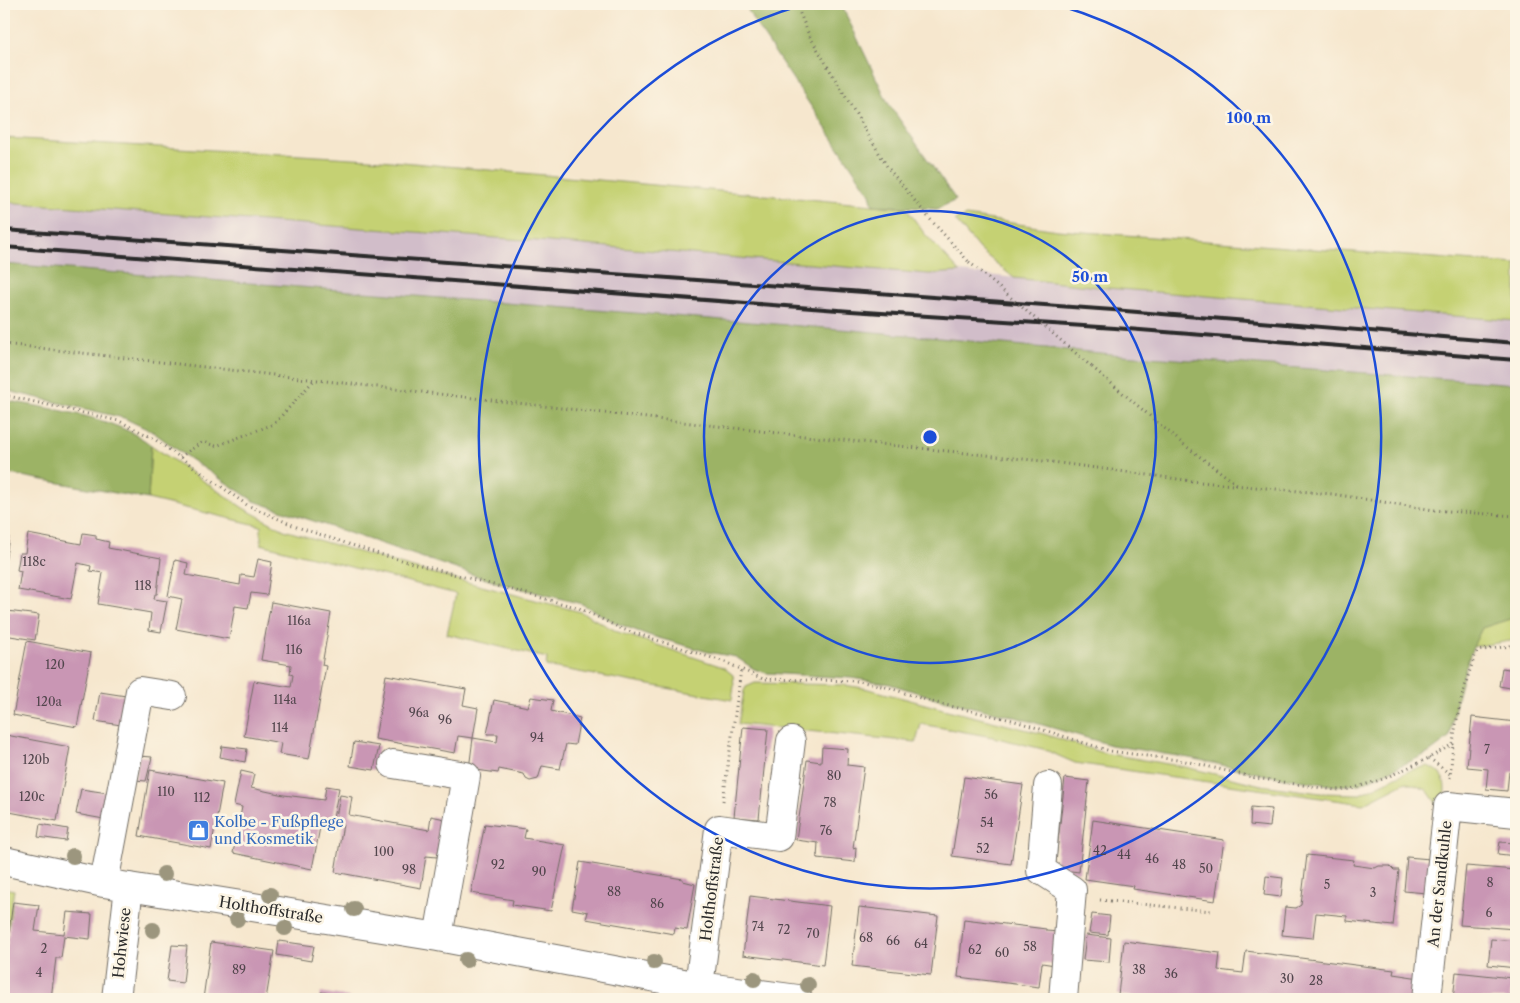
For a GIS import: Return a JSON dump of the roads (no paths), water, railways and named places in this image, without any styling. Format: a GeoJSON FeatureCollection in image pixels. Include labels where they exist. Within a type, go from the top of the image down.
{"type":"FeatureCollection","features":[{"type":"Feature","properties":{"kind":"street"},"geometry":{"type":"LineString","coordinates":[[116,885],[140,690],[172,696]]}},
{"type":"Feature","properties":{"kind":"street","name":"Holthoffstraße"},"geometry":{"type":"LineString","coordinates":[[699,986],[720,829],[779,837],[791,741]]}},
{"type":"Feature","properties":{"kind":"street"},"geometry":{"type":"LineString","coordinates":[[393,764],[466,776],[438,937]]}},
{"type":"Feature","properties":{"kind":"street"},"geometry":{"type":"LineString","coordinates":[[1048,786],[1040,870],[1072,890],[1063,999]]}},
{"type":"Feature","properties":{"kind":"street","name":"An der Sandkuhle"},"geometry":{"type":"LineString","coordinates":[[1427,999],[1448,806],[1516,813]]}},
{"type":"Feature","properties":{"kind":"street","name":"Holthoffstraße"},"geometry":{"type":"LineString","coordinates":[[4,861],[116,885],[438,937],[699,986],[798,999]]}},
{"type":"Feature","properties":{"kind":"street","name":"Hohwiese"},"geometry":{"type":"LineString","coordinates":[[116,885],[116,999]]}},
{"type":"Feature","properties":{"kind":"railway"},"geometry":{"type":"LineString","coordinates":[[4,230],[1113,310],[1516,343]]}},
{"type":"Feature","properties":{"kind":"railway"},"geometry":{"type":"LineString","coordinates":[[4,247],[851,311],[1115,328],[1516,360]]}},
{"type":"Feature","properties":{"kind":"place","name":"Kolbe - Fußpflege und Kosmetik"},"geometry":{"type":"Point","coordinates":[198,831]}}]}
